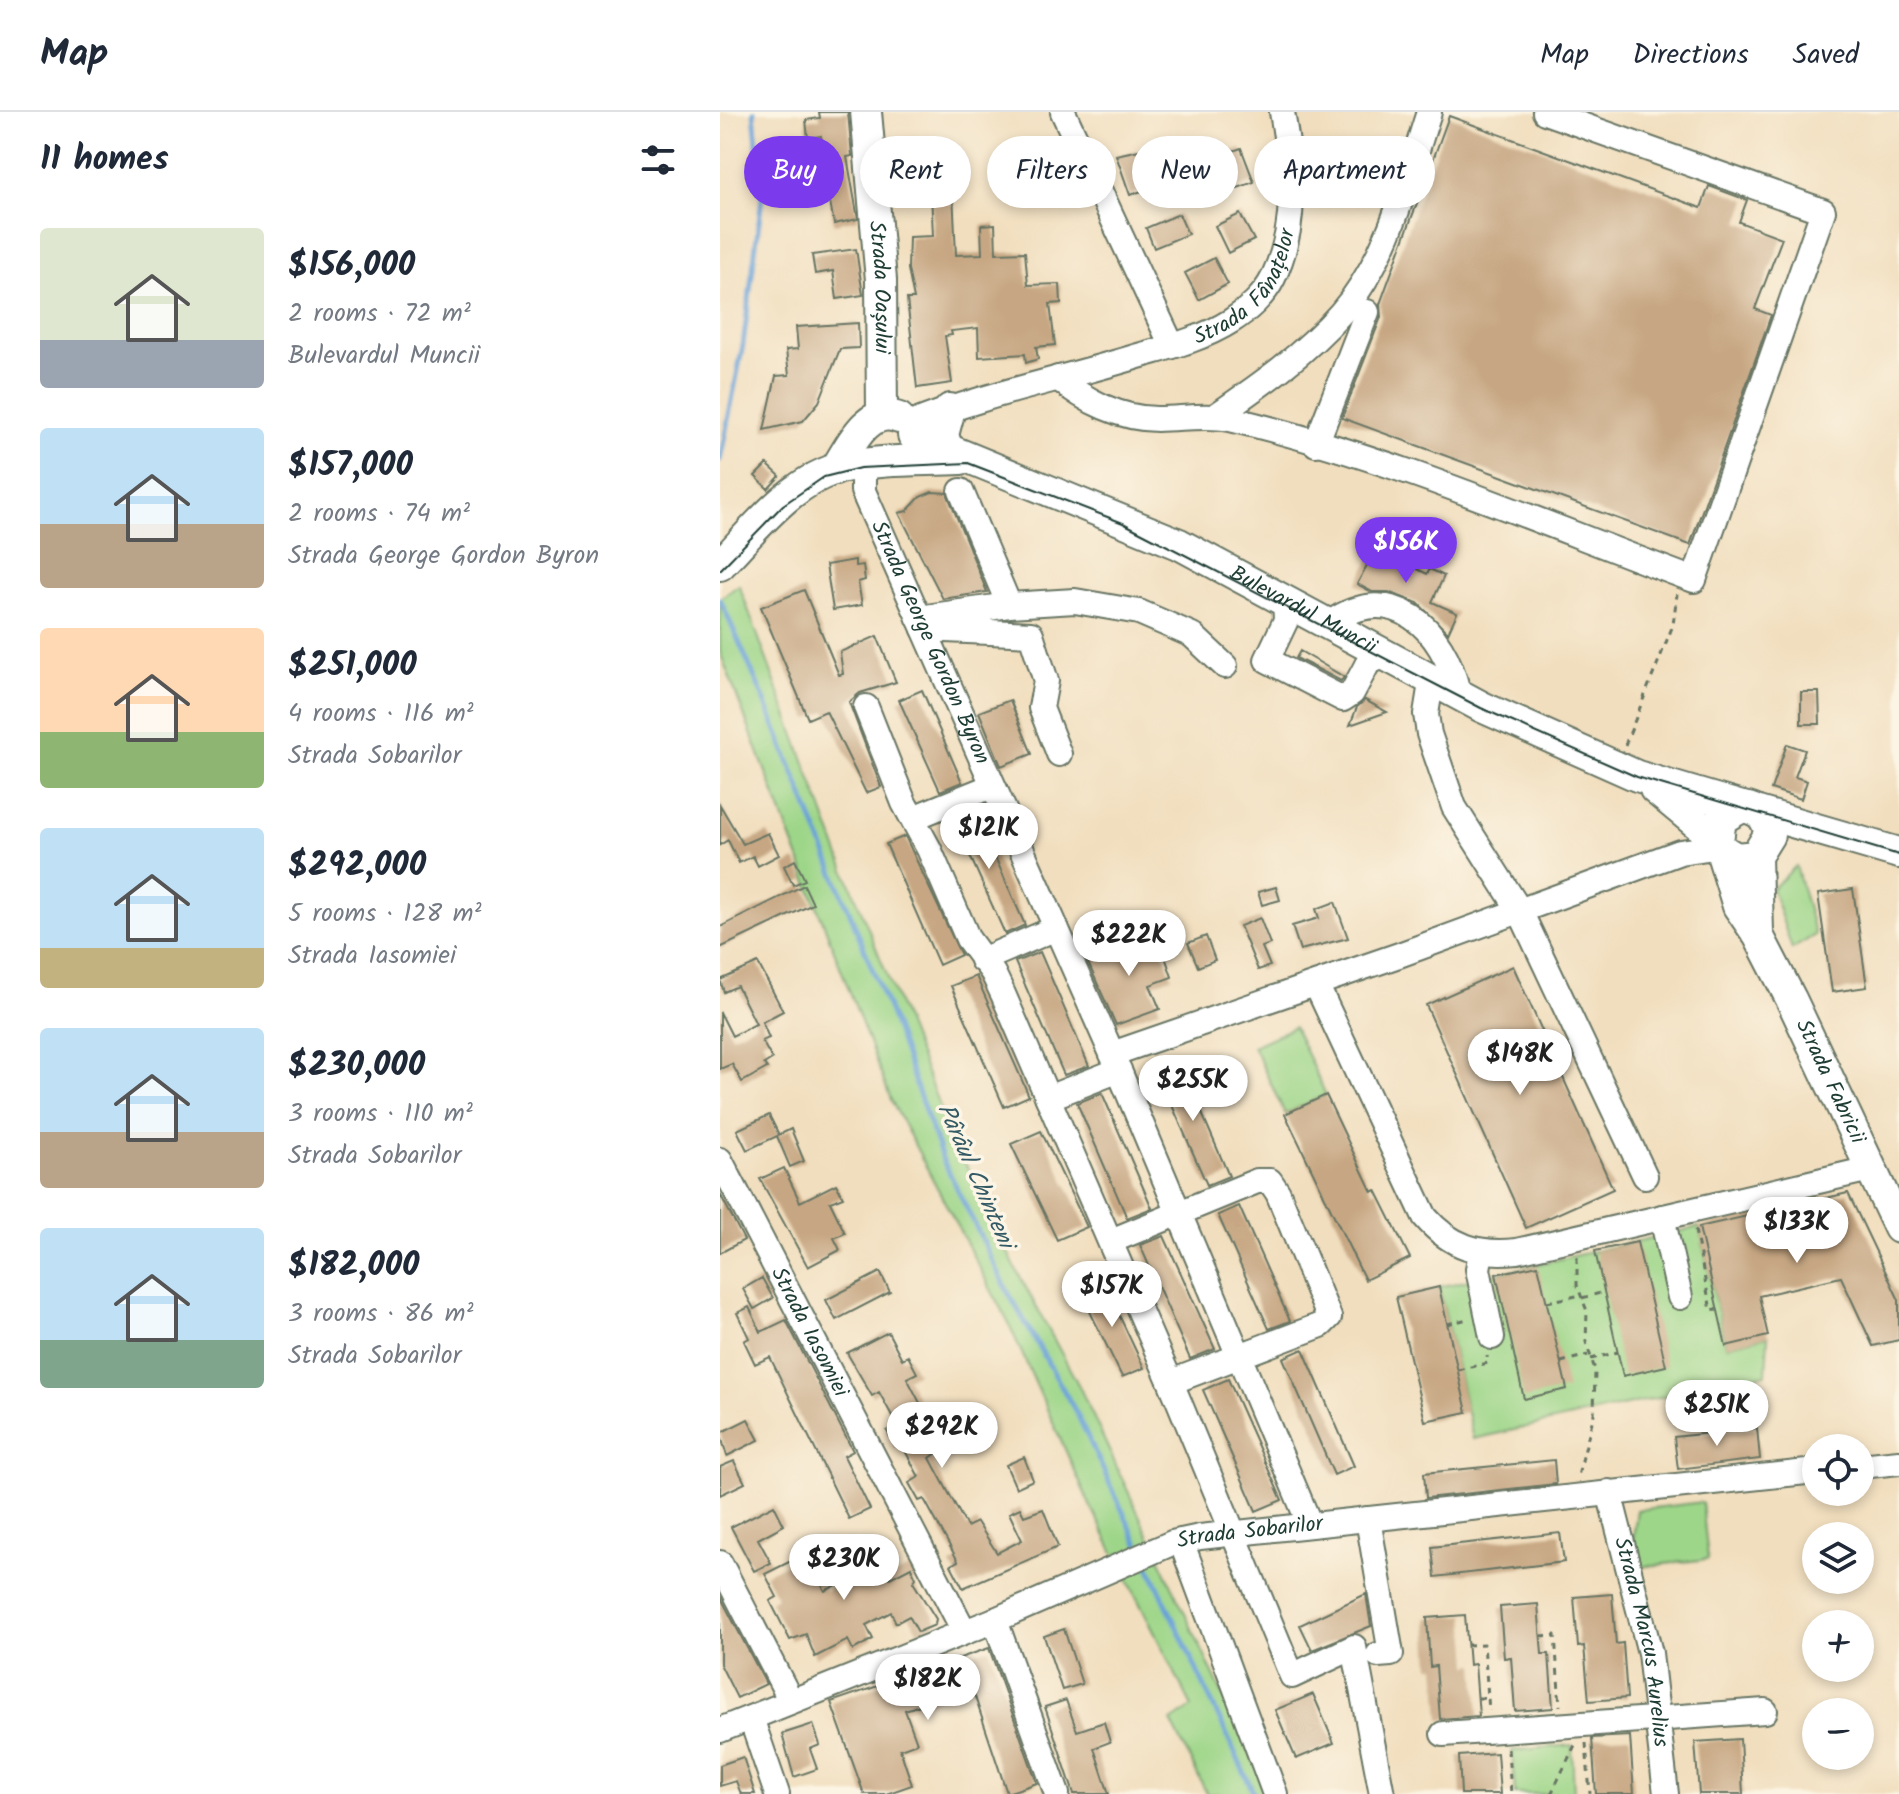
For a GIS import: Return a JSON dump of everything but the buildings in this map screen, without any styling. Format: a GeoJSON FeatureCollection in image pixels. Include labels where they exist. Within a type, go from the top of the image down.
{"type":"FeatureCollection","features":[{"type":"Feature","properties":{"kind":"main road","name":"Strada Oașului"},"geometry":{"type":"LineString","coordinates":[[866,112],[881,280],[903,434]]}},
{"type":"Feature","properties":{"kind":"main road"},"geometry":{"type":"LineString","coordinates":[[950,409],[943,435],[956,454]]}},
{"type":"Feature","properties":{"kind":"main road"},"geometry":{"type":"LineString","coordinates":[[835,470],[867,422],[903,434]]}},
{"type":"Feature","properties":{"kind":"main road","name":"Bulevardul Muncii"},"geometry":{"type":"LineString","coordinates":[[869,464],[903,434],[956,454],[1125,520],[1330,623],[1445,685],[1627,771],[1899,853]]}},
{"type":"Feature","properties":{"kind":"main road"},"geometry":{"type":"LineString","coordinates":[[720,565],[797,490],[835,470],[869,464],[859,451],[859,435]]}},
{"type":"Feature","properties":{"kind":"main road","name":"Bulevardul Muncii"},"geometry":{"type":"LineString","coordinates":[[1627,771],[1721,846]]}},
{"type":"Feature","properties":{"kind":"main road"},"geometry":{"type":"LineString","coordinates":[[1750,809],[1768,826],[1769,835],[1759,854],[1736,858],[1721,846],[1721,819],[1750,809]]}},
{"type":"Feature","properties":{"kind":"main road","name":"Bulevardul Muncii"},"geometry":{"type":"LineString","coordinates":[[1759,854],[1803,839],[1838,835]]}},
{"type":"Feature","properties":{"kind":"main road","name":"Strada Fabricii"},"geometry":{"type":"LineString","coordinates":[[1721,846],[1724,868],[1738,906],[1758,935],[1899,1228]]}},
{"type":"Feature","properties":{"kind":"main road","name":"Strada Fabricii"},"geometry":{"type":"LineString","coordinates":[[1758,935],[1759,854]]}},
{"type":"Feature","properties":{"kind":"street","name":"Strada Fânațelor"},"geometry":{"type":"LineString","coordinates":[[1063,112],[1172,346]]}},
{"type":"Feature","properties":{"kind":"street","name":"Strada Fânațelor"},"geometry":{"type":"LineString","coordinates":[[903,434],[950,409],[1172,346],[1230,322],[1256,301],[1272,280],[1287,240],[1293,204],[1292,170],[1282,112]]}},
{"type":"Feature","properties":{"kind":"street"},"geometry":{"type":"LineString","coordinates":[[1214,417],[1278,373],[1343,312],[1373,265],[1396,212],[1429,112]]}},
{"type":"Feature","properties":{"kind":"street"},"geometry":{"type":"LineString","coordinates":[[1058,378],[1088,400],[1124,414],[1159,419],[1214,417],[1316,444],[1432,482],[1694,580],[1823,211],[1545,112]]}},
{"type":"Feature","properties":{"kind":"street"},"geometry":{"type":"LineString","coordinates":[[1316,444],[1367,312]]}},
{"type":"Feature","properties":{"kind":"street","name":"Strada George Gordon Byron"},"geometry":{"type":"LineString","coordinates":[[869,464],[863,477],[863,491],[1115,1062],[1310,1525]]}},
{"type":"Feature","properties":{"kind":"street"},"geometry":{"type":"LineString","coordinates":[[961,491],[1009,605]]}},
{"type":"Feature","properties":{"kind":"street"},"geometry":{"type":"LineString","coordinates":[[1285,600],[1286,620],[1267,660],[1343,699],[1352,693],[1369,661],[1391,655]]}},
{"type":"Feature","properties":{"kind":"street"},"geometry":{"type":"LineString","coordinates":[[921,624],[1009,605],[1075,601],[1139,612],[1192,635],[1225,666]]}},
{"type":"Feature","properties":{"kind":"street"},"geometry":{"type":"LineString","coordinates":[[1330,623],[1373,604],[1407,612],[1438,647],[1445,685],[1426,714],[1429,734],[1454,807],[1520,911],[1645,1176]]}},
{"type":"Feature","properties":{"kind":"street"},"geometry":{"type":"LineString","coordinates":[[921,624],[1031,634],[1046,681],[1041,708],[1059,754]]}},
{"type":"Feature","properties":{"kind":"street"},"geometry":{"type":"LineString","coordinates":[[866,707],[968,939],[1003,994],[1171,1382],[1292,1676],[1354,1647],[1382,1794]]}},
{"type":"Feature","properties":{"kind":"street"},"geometry":{"type":"LineString","coordinates":[[913,818],[992,786]]}},
{"type":"Feature","properties":{"kind":"street"},"geometry":{"type":"LineString","coordinates":[[1048,1098],[1115,1062],[1316,984],[1680,852],[1721,846]]}},
{"type":"Feature","properties":{"kind":"street"},"geometry":{"type":"LineString","coordinates":[[982,960],[1054,929]]}},
{"type":"Feature","properties":{"kind":"street"},"geometry":{"type":"LineString","coordinates":[[1316,984],[1425,1217],[1441,1235],[1481,1252],[1517,1251],[1870,1169]]}},
{"type":"Feature","properties":{"kind":"street","name":"Strada Iasomiei"},"geometry":{"type":"LineString","coordinates":[[720,1160],[964,1631]]}},
{"type":"Feature","properties":{"kind":"street"},"geometry":{"type":"LineString","coordinates":[[1111,1241],[1257,1181],[1270,1181],[1319,1291],[1329,1317],[1321,1325],[1171,1382]]}},
{"type":"Feature","properties":{"kind":"street"},"geometry":{"type":"LineString","coordinates":[[1662,1217],[1680,1297]]}},
{"type":"Feature","properties":{"kind":"street"},"geometry":{"type":"LineString","coordinates":[[1481,1252],[1478,1269],[1492,1337]]}},
{"type":"Feature","properties":{"kind":"street"},"geometry":{"type":"LineString","coordinates":[[1874,1465],[1899,1462]]}},
{"type":"Feature","properties":{"kind":"street","name":"Strada Sobarilor"},"geometry":{"type":"LineString","coordinates":[[720,1730],[995,1620],[1172,1544],[1310,1525],[1802,1472]]}},
{"type":"Feature","properties":{"kind":"street","name":"Strada Marcus Aurelius"},"geometry":{"type":"LineString","coordinates":[[1609,1492],[1650,1653],[1666,1794]]}},
{"type":"Feature","properties":{"kind":"street"},"geometry":{"type":"LineString","coordinates":[[1368,1519],[1391,1654],[1378,1655]]}},
{"type":"Feature","properties":{"kind":"street"},"geometry":{"type":"LineString","coordinates":[[1172,1544],[1275,1794]]}},
{"type":"Feature","properties":{"kind":"street"},"geometry":{"type":"LineString","coordinates":[[720,1563],[791,1701]]}},
{"type":"Feature","properties":{"kind":"street"},"geometry":{"type":"LineString","coordinates":[[995,1620],[1057,1794]]}},
{"type":"Feature","properties":{"kind":"street"},"geometry":{"type":"LineString","coordinates":[[1443,1734],[1765,1711]]}},
{"type":"Feature","properties":{"kind":"street"},"geometry":{"type":"LineString","coordinates":[[751,1718],[777,1794]]}},
{"type":"Feature","properties":{"kind":"path"},"geometry":{"type":"LineString","coordinates":[[1627,771],[1673,625],[1678,574]]}},
{"type":"Feature","properties":{"kind":"path"},"geometry":{"type":"LineString","coordinates":[[1691,1210],[1711,1310],[1717,1309]]}},
{"type":"Feature","properties":{"kind":"path"},"geometry":{"type":"LineString","coordinates":[[1572,1497],[1594,1414],[1595,1370],[1586,1342],[1587,1311],[1581,1296],[1575,1237]]}},
{"type":"Feature","properties":{"kind":"path"},"geometry":{"type":"LineString","coordinates":[[1547,1302],[1604,1292]]}},
{"type":"Feature","properties":{"kind":"path"},"geometry":{"type":"LineString","coordinates":[[1561,1362],[1618,1352]]}},
{"type":"Feature","properties":{"kind":"path"},"geometry":{"type":"LineString","coordinates":[[1541,1636],[1555,1635],[1559,1687],[1573,1724],[1590,1794]]}},
{"type":"Feature","properties":{"kind":"path"},"geometry":{"type":"LineString","coordinates":[[1467,1645],[1484,1644],[1488,1698],[1511,1794]]}},
{"type":"Feature","properties":{"kind":"path"},"geometry":{"type":"LineString","coordinates":[[1551,1687],[1559,1687]]}},
{"type":"Feature","properties":{"kind":"path"},"geometry":{"type":"LineString","coordinates":[[1478,1698],[1488,1698]]}},
{"type":"Feature","properties":{"kind":"path"},"geometry":{"type":"LineString","coordinates":[[1551,1794],[1573,1724]]}},
{"type":"Feature","properties":{"kind":"green space"},"geometry":{"type":"Polygon","coordinates":[[[739,585],[841,860],[947,1125],[1016,1269],[1079,1386],[1269,1794],[1207,1794],[1171,1721],[1192,1707],[1090,1505],[1008,1322],[891,1100],[720,652],[720,598],[739,585]]]}},
{"type":"Feature","properties":{"kind":"green space"},"geometry":{"type":"Polygon","coordinates":[[[1796,866],[1815,935],[1792,949],[1772,889],[1796,866]]]}},
{"type":"Feature","properties":{"kind":"green space"},"geometry":{"type":"Polygon","coordinates":[[[1294,1027],[1326,1095],[1285,1114],[1253,1046],[1294,1027]]]}},
{"type":"Feature","properties":{"kind":"green space"},"geometry":{"type":"Polygon","coordinates":[[[1699,1227],[1726,1346],[1768,1336],[1766,1374],[1473,1439],[1439,1287],[1699,1227]]]}},
{"type":"Feature","properties":{"kind":"green space"},"geometry":{"type":"Polygon","coordinates":[[[1702,1502],[1708,1559],[1629,1568],[1637,1510],[1702,1502]]]}},
{"type":"Feature","properties":{"kind":"green space"},"geometry":{"type":"Polygon","coordinates":[[[1572,1745],[1574,1794],[1515,1794],[1512,1751],[1572,1745]]]}},
{"type":"Feature","properties":{"kind":"waterway","name":"Pârâul Chinteni"},"geometry":{"type":"LineString","coordinates":[[720,460],[743,345],[762,198],[754,112]]}},
{"type":"Feature","properties":{"kind":"waterway","name":"Pârâul Chinteni"},"geometry":{"type":"LineString","coordinates":[[720,599],[762,694],[888,1008],[942,1158],[1008,1292],[1077,1414],[1140,1548]]}},
{"type":"Feature","properties":{"kind":"waterway","name":"Pârâul Chinteni"},"geometry":{"type":"LineString","coordinates":[[1146,1560],[1254,1794]]}},
{"type":"Feature","properties":{"kind":"tram line"},"geometry":{"type":"LineString","coordinates":[[720,570],[783,505],[824,477],[860,468],[968,463],[1123,523],[1481,708],[1637,777],[1899,855]]}}]}
